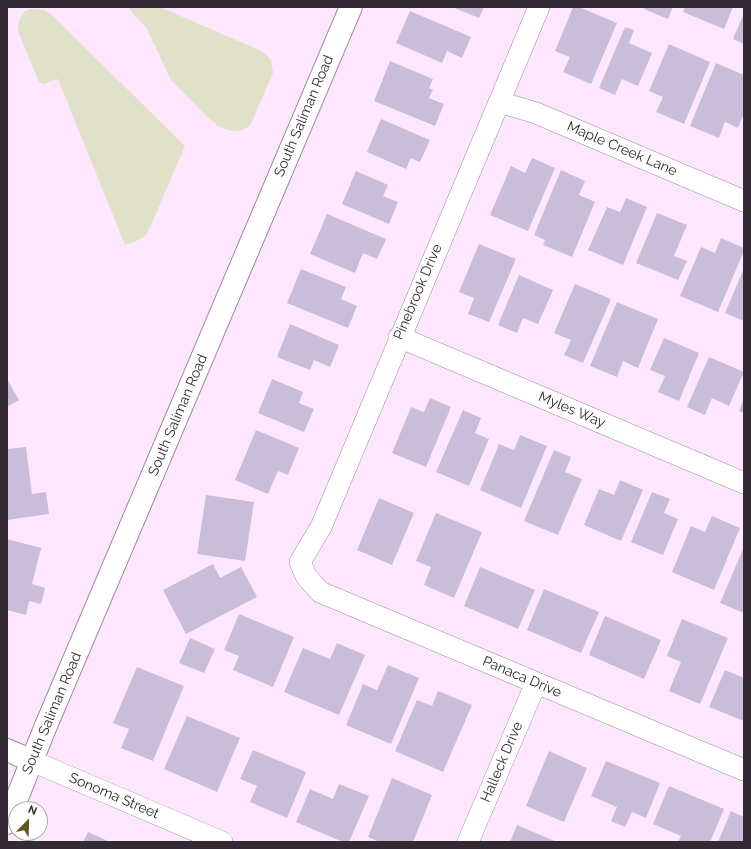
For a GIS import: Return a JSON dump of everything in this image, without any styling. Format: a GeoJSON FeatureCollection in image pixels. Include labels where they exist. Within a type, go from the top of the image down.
{"type":"FeatureCollection","features":[{"type":"Feature","properties":{"kind":"street","name":"South Saliman Road"},"geometry":{"type":"LineString","coordinates":[[7,823],[351,7]]}},
{"type":"Feature","properties":{"kind":"street","name":"Pinebrook Drive"},"geometry":{"type":"LineString","coordinates":[[306,576],[300,562],[321,527],[399,337],[539,7]]}},
{"type":"Feature","properties":{"kind":"street","name":"Maple Creek Lane"},"geometry":{"type":"LineString","coordinates":[[499,102],[536,113],[744,201]]}},
{"type":"Feature","properties":{"kind":"street","name":"Myles Way"},"geometry":{"type":"LineString","coordinates":[[399,337],[744,483]]}},
{"type":"Feature","properties":{"kind":"street","name":"Panaca Drive"},"geometry":{"type":"LineString","coordinates":[[306,576],[320,592],[744,770]]}},
{"type":"Feature","properties":{"kind":"street","name":"Halleck Drive"},"geometry":{"type":"LineString","coordinates":[[468,842],[536,683]]}},
{"type":"Feature","properties":{"kind":"street","name":"Sonoma Street"},"geometry":{"type":"LineString","coordinates":[[7,750],[222,842]]}},
{"type":"Feature","properties":{"kind":"green space"},"geometry":{"type":"Polygon","coordinates":[[[128,7],[160,7],[266,54],[271,60],[273,73],[250,126],[242,130],[231,131],[218,126],[206,116],[171,80],[147,29],[128,7]]]}},
{"type":"Feature","properties":{"kind":"green space"},"geometry":{"type":"Polygon","coordinates":[[[30,9],[44,10],[52,15],[185,146],[148,232],[144,237],[136,241],[125,245],[58,79],[43,84],[39,82],[18,31],[18,24],[21,17],[24,12],[30,9]]]}},
{"type":"Feature","properties":{"kind":"building"},"geometry":{"type":"Polygon","coordinates":[[[452,7],[484,7],[479,18],[452,7]]]}},
{"type":"Feature","properties":{"kind":"building"},"geometry":{"type":"Polygon","coordinates":[[[573,7],[579,7],[617,23],[591,84],[563,72],[570,57],[555,51],[573,7]]]}},
{"type":"Feature","properties":{"kind":"building"},"geometry":{"type":"Polygon","coordinates":[[[645,7],[673,7],[668,19],[644,9],[645,7]]]}},
{"type":"Feature","properties":{"kind":"building"},"geometry":{"type":"Polygon","coordinates":[[[685,7],[733,7],[724,29],[683,12],[685,7]]]}},
{"type":"Feature","properties":{"kind":"building"},"geometry":{"type":"Polygon","coordinates":[[[410,11],[471,37],[462,58],[447,51],[442,63],[396,43],[410,11]]]}},
{"type":"Feature","properties":{"kind":"building"},"geometry":{"type":"Polygon","coordinates":[[[744,13],[744,44],[733,39],[744,13]]]}},
{"type":"Feature","properties":{"kind":"building"},"geometry":{"type":"Polygon","coordinates":[[[625,27],[634,30],[629,43],[652,53],[638,86],[622,79],[615,95],[599,88],[625,27]]]}},
{"type":"Feature","properties":{"kind":"building"},"geometry":{"type":"Polygon","coordinates":[[[669,44],[710,62],[684,124],[656,112],[663,97],[649,91],[669,44]]]}},
{"type":"Feature","properties":{"kind":"building"},"geometry":{"type":"Polygon","coordinates":[[[390,61],[433,79],[429,88],[433,90],[429,98],[444,104],[435,126],[374,101],[390,61]]]}},
{"type":"Feature","properties":{"kind":"building"},"geometry":{"type":"Polygon","coordinates":[[[716,63],[744,75],[744,113],[738,128],[725,122],[719,138],[690,126],[716,63]]]}},
{"type":"Feature","properties":{"kind":"building"},"geometry":{"type":"Polygon","coordinates":[[[381,119],[430,140],[420,162],[411,158],[406,169],[367,152],[381,119]]]}},
{"type":"Feature","properties":{"kind":"building"},"geometry":{"type":"Polygon","coordinates":[[[532,158],[555,168],[528,231],[490,215],[511,166],[525,173],[532,158]]]}},
{"type":"Feature","properties":{"kind":"building"},"geometry":{"type":"Polygon","coordinates":[[[561,170],[585,181],[579,195],[595,202],[572,257],[543,245],[545,240],[534,235],[561,170]]]}},
{"type":"Feature","properties":{"kind":"building"},"geometry":{"type":"Polygon","coordinates":[[[356,171],[388,185],[383,196],[398,202],[389,224],[342,204],[356,171]]]}},
{"type":"Feature","properties":{"kind":"building"},"geometry":{"type":"Polygon","coordinates":[[[626,198],[647,207],[623,265],[588,250],[607,207],[620,212],[626,198]]]}},
{"type":"Feature","properties":{"kind":"building"},"geometry":{"type":"Polygon","coordinates":[[[657,213],[687,225],[674,256],[687,261],[678,280],[636,263],[657,213]]]}},
{"type":"Feature","properties":{"kind":"building"},"geometry":{"type":"Polygon","coordinates":[[[327,214],[386,239],[377,259],[363,253],[355,273],[310,254],[327,214]]]}},
{"type":"Feature","properties":{"kind":"building"},"geometry":{"type":"Polygon","coordinates":[[[721,238],[744,248],[744,251],[718,312],[680,296],[701,247],[715,253],[721,238]]]}},
{"type":"Feature","properties":{"kind":"building"},"geometry":{"type":"Polygon","coordinates":[[[479,244],[516,259],[489,322],[468,314],[474,298],[459,292],[479,244]]]}},
{"type":"Feature","properties":{"kind":"building"},"geometry":{"type":"Polygon","coordinates":[[[744,268],[744,321],[725,313],[744,268]]]}},
{"type":"Feature","properties":{"kind":"building"},"geometry":{"type":"Polygon","coordinates":[[[301,269],[346,287],[341,299],[357,306],[348,328],[287,303],[301,269]]]}},
{"type":"Feature","properties":{"kind":"building"},"geometry":{"type":"Polygon","coordinates":[[[519,275],[553,290],[538,324],[523,318],[517,333],[498,325],[519,275]]]}},
{"type":"Feature","properties":{"kind":"building"},"geometry":{"type":"Polygon","coordinates":[[[575,284],[611,299],[583,363],[564,355],[571,340],[554,333],[575,284]]]}},
{"type":"Feature","properties":{"kind":"building"},"geometry":{"type":"Polygon","coordinates":[[[617,302],[658,319],[638,368],[623,361],[617,377],[590,366],[617,302]]]}},
{"type":"Feature","properties":{"kind":"building"},"geometry":{"type":"Polygon","coordinates":[[[290,324],[339,345],[330,367],[314,360],[310,370],[277,357],[290,324]]]}},
{"type":"Feature","properties":{"kind":"building"},"geometry":{"type":"Polygon","coordinates":[[[664,338],[699,353],[679,401],[658,392],[665,376],[650,370],[664,338]]]}},
{"type":"Feature","properties":{"kind":"building"},"geometry":{"type":"Polygon","coordinates":[[[709,357],[744,372],[729,406],[712,398],[705,415],[687,407],[709,357]]]}},
{"type":"Feature","properties":{"kind":"building"},"geometry":{"type":"Polygon","coordinates":[[[7,379],[19,400],[7,407],[7,379]]]}},
{"type":"Feature","properties":{"kind":"building"},"geometry":{"type":"Polygon","coordinates":[[[272,379],[303,392],[299,403],[314,409],[304,432],[258,413],[272,379]]]}},
{"type":"Feature","properties":{"kind":"building"},"geometry":{"type":"Polygon","coordinates":[[[430,398],[451,407],[426,467],[392,453],[411,407],[424,412],[430,398]]]}},
{"type":"Feature","properties":{"kind":"building"},"geometry":{"type":"Polygon","coordinates":[[[744,399],[744,413],[739,411],[744,399]]]}},
{"type":"Feature","properties":{"kind":"building"},"geometry":{"type":"Polygon","coordinates":[[[463,410],[481,418],[475,433],[489,439],[469,486],[436,472],[463,410]]]}},
{"type":"Feature","properties":{"kind":"building"},"geometry":{"type":"Polygon","coordinates":[[[256,430],[299,448],[288,475],[278,471],[268,494],[235,480],[256,430]]]}},
{"type":"Feature","properties":{"kind":"building"},"geometry":{"type":"Polygon","coordinates":[[[520,435],[547,446],[521,508],[480,490],[499,444],[514,450],[520,435]]]}},
{"type":"Feature","properties":{"kind":"building"},"geometry":{"type":"Polygon","coordinates":[[[26,447],[32,494],[46,492],[49,514],[7,520],[7,449],[26,447]]]}},
{"type":"Feature","properties":{"kind":"building"},"geometry":{"type":"Polygon","coordinates":[[[554,450],[571,457],[565,472],[582,479],[558,535],[524,521],[554,450]]]}},
{"type":"Feature","properties":{"kind":"building"},"geometry":{"type":"Polygon","coordinates":[[[620,480],[643,490],[621,541],[584,525],[599,489],[614,495],[620,480]]]}},
{"type":"Feature","properties":{"kind":"building"},"geometry":{"type":"Polygon","coordinates":[[[652,492],[670,499],[664,513],[678,519],[663,555],[631,542],[652,492]]]}},
{"type":"Feature","properties":{"kind":"building"},"geometry":{"type":"Polygon","coordinates":[[[206,495],[254,502],[245,561],[197,554],[206,495]]]}},
{"type":"Feature","properties":{"kind":"building"},"geometry":{"type":"Polygon","coordinates":[[[379,498],[414,513],[392,565],[357,550],[379,498]]]}},
{"type":"Feature","properties":{"kind":"building"},"geometry":{"type":"Polygon","coordinates":[[[436,513],[482,532],[454,598],[424,585],[431,567],[416,561],[436,513]]]}},
{"type":"Feature","properties":{"kind":"building"},"geometry":{"type":"Polygon","coordinates":[[[712,516],[740,528],[714,590],[672,572],[691,526],[705,532],[712,516]]]}},
{"type":"Feature","properties":{"kind":"building"},"geometry":{"type":"Polygon","coordinates":[[[7,539],[41,548],[32,584],[45,588],[41,604],[29,601],[26,615],[7,610],[7,539]]]}},
{"type":"Feature","properties":{"kind":"building"},"geometry":{"type":"Polygon","coordinates":[[[744,547],[744,613],[720,603],[744,547]]]}},
{"type":"Feature","properties":{"kind":"building"},"geometry":{"type":"Polygon","coordinates":[[[213,564],[220,578],[241,567],[257,597],[186,634],[163,590],[213,564]]]}},
{"type":"Feature","properties":{"kind":"building"},"geometry":{"type":"Polygon","coordinates":[[[480,567],[535,590],[518,629],[464,606],[480,567]]]}},
{"type":"Feature","properties":{"kind":"building"},"geometry":{"type":"Polygon","coordinates":[[[544,589],[599,612],[581,653],[527,630],[544,589]]]}},
{"type":"Feature","properties":{"kind":"building"},"geometry":{"type":"Polygon","coordinates":[[[239,614],[294,637],[273,687],[233,670],[239,656],[224,650],[239,614]]]}},
{"type":"Feature","properties":{"kind":"building"},"geometry":{"type":"Polygon","coordinates":[[[605,616],[661,640],[644,679],[589,655],[605,616]]]}},
{"type":"Feature","properties":{"kind":"building"},"geometry":{"type":"Polygon","coordinates":[[[682,619],[728,638],[700,704],[669,691],[681,662],[667,656],[682,619]]]}},
{"type":"Feature","properties":{"kind":"building"},"geometry":{"type":"Polygon","coordinates":[[[190,638],[215,649],[204,673],[179,663],[190,638]]]}},
{"type":"Feature","properties":{"kind":"building"},"geometry":{"type":"Polygon","coordinates":[[[337,643],[365,655],[339,715],[284,692],[303,648],[330,659],[337,643]]]}},
{"type":"Feature","properties":{"kind":"building"},"geometry":{"type":"Polygon","coordinates":[[[388,665],[419,678],[391,744],[346,725],[363,684],[377,690],[388,665]]]}},
{"type":"Feature","properties":{"kind":"building"},"geometry":{"type":"Polygon","coordinates":[[[137,667],[184,686],[153,761],[121,748],[129,729],[113,723],[137,667]]]}},
{"type":"Feature","properties":{"kind":"building"},"geometry":{"type":"Polygon","coordinates":[[[725,670],[744,678],[744,721],[709,707],[725,670]]]}},
{"type":"Feature","properties":{"kind":"building"},"geometry":{"type":"Polygon","coordinates":[[[438,691],[472,705],[443,772],[395,751],[417,700],[432,706],[438,691]]]}},
{"type":"Feature","properties":{"kind":"building"},"geometry":{"type":"Polygon","coordinates":[[[187,716],[240,738],[217,792],[164,769],[187,716]]]}},
{"type":"Feature","properties":{"kind":"building"},"geometry":{"type":"Polygon","coordinates":[[[253,750],[306,772],[287,818],[250,802],[257,786],[240,779],[253,750]]]}},
{"type":"Feature","properties":{"kind":"building"},"geometry":{"type":"Polygon","coordinates":[[[549,751],[587,768],[564,822],[526,806],[549,751]]]}},
{"type":"Feature","properties":{"kind":"building"},"geometry":{"type":"Polygon","coordinates":[[[606,761],[660,783],[646,818],[632,812],[625,827],[611,821],[617,807],[591,796],[606,761]]]}},
{"type":"Feature","properties":{"kind":"building"},"geometry":{"type":"Polygon","coordinates":[[[392,778],[432,795],[413,842],[380,842],[368,837],[392,778]]]}},
{"type":"Feature","properties":{"kind":"building"},"geometry":{"type":"Polygon","coordinates":[[[339,784],[369,796],[349,842],[343,842],[296,822],[310,789],[333,799],[339,784]]]}},
{"type":"Feature","properties":{"kind":"building"},"geometry":{"type":"Polygon","coordinates":[[[669,786],[724,809],[710,842],[678,842],[681,836],[653,824],[669,786]]]}},
{"type":"Feature","properties":{"kind":"building"},"geometry":{"type":"Polygon","coordinates":[[[731,811],[744,817],[744,842],[718,842],[731,811]]]}},
{"type":"Feature","properties":{"kind":"building"},"geometry":{"type":"Polygon","coordinates":[[[517,825],[557,842],[510,842],[517,825]]]}},
{"type":"Feature","properties":{"kind":"building"},"geometry":{"type":"Polygon","coordinates":[[[88,832],[110,842],[83,842],[88,832]]]}}]}
